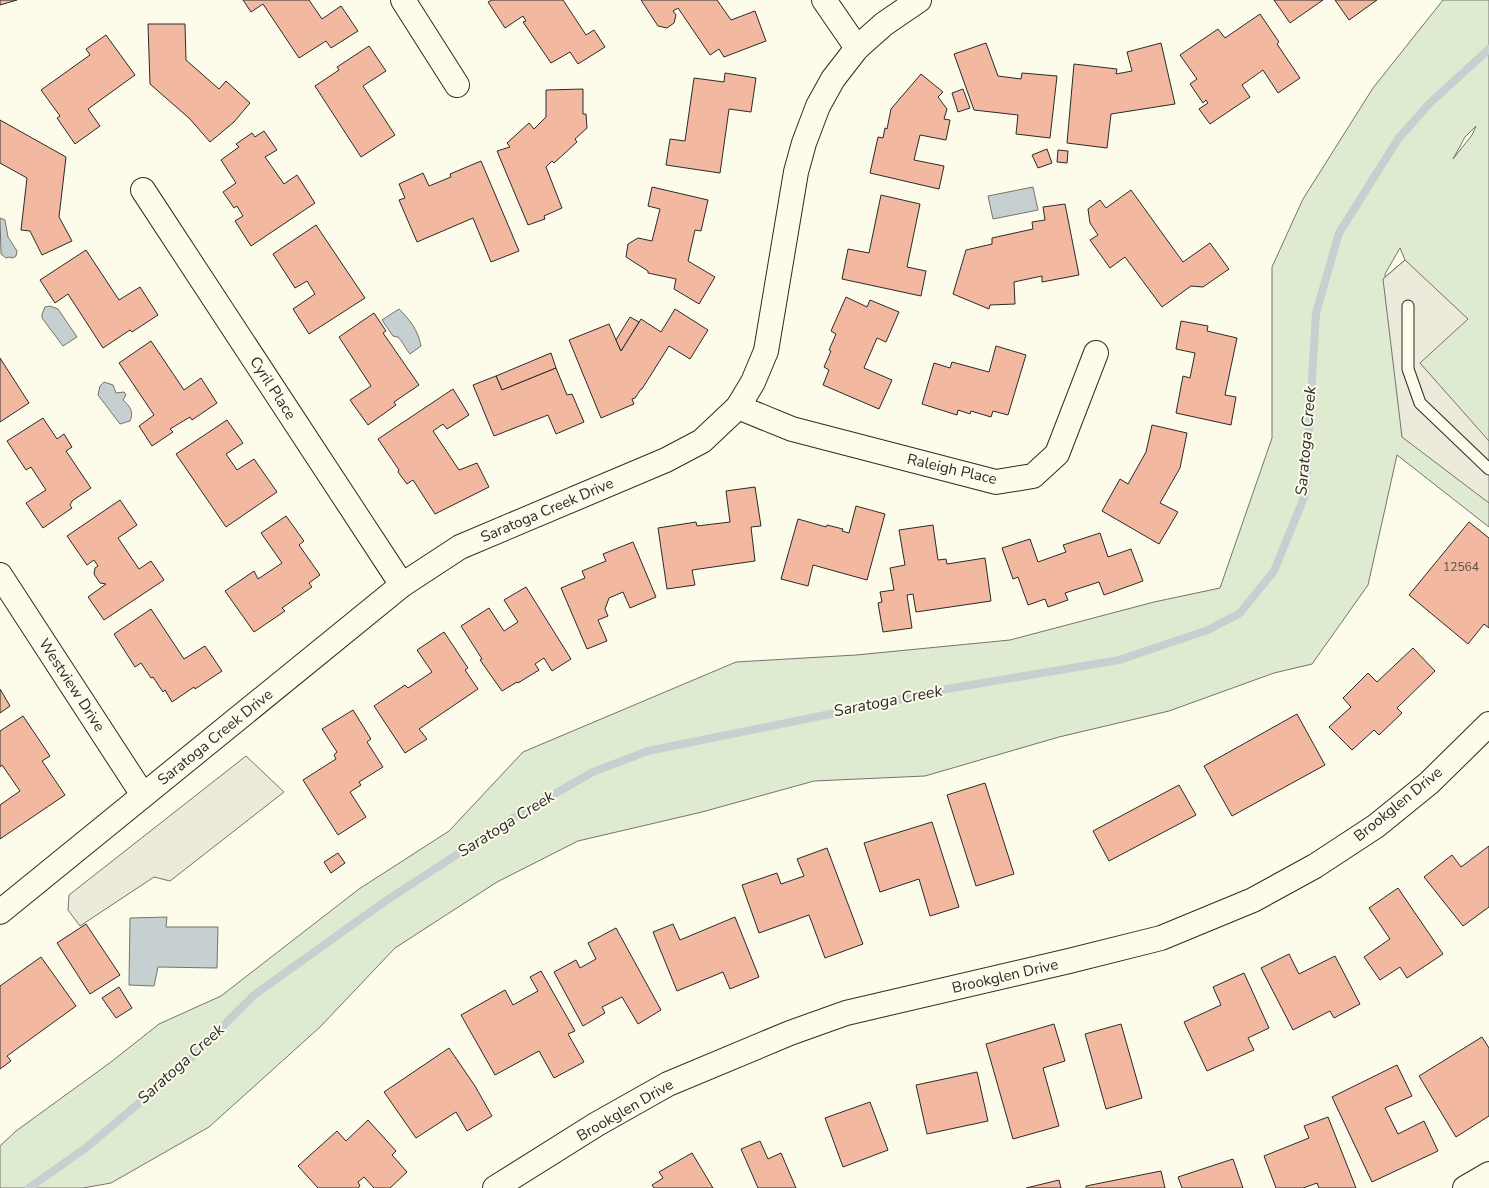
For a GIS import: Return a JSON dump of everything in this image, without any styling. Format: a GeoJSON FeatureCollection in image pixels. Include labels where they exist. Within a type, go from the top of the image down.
{"type":"FeatureCollection","features":[{"type":"Feature","properties":{"kind":"street"},"geometry":{"type":"LineString","coordinates":[[403,0],[457,84]]}},
{"type":"Feature","properties":{"kind":"street"},"geometry":{"type":"LineString","coordinates":[[824,0],[857,48]]}},
{"type":"Feature","properties":{"kind":"street","name":"Saratoga Creek Drive"},"geometry":{"type":"LineString","coordinates":[[0,912],[402,586],[460,547],[666,460],[702,441],[738,407],[754,382],[766,351],[796,172],[804,143],[818,106],[833,79],[857,48],[884,24],[919,0]]}},
{"type":"Feature","properties":{"kind":"street","name":"Cyril Place"},"geometry":{"type":"LineString","coordinates":[[143,190],[402,586]]}},
{"type":"Feature","properties":{"kind":"street","name":"Raleigh Place"},"geometry":{"type":"LineString","coordinates":[[738,407],[792,429],[996,482],[1033,476],[1057,454],[1096,353]]}},
{"type":"Feature","properties":{"kind":"street","name":"Westview Drive"},"geometry":{"type":"LineString","coordinates":[[0,575],[143,795]]}},
{"type":"Feature","properties":{"kind":"street","name":"Brookglen Drive"},"geometry":{"type":"LineString","coordinates":[[496,1188],[597,1124],[668,1084],[790,1033],[846,1014],[1069,962],[1161,938],[1253,900],[1315,866],[1376,826],[1429,783],[1489,724]]}},
{"type":"Feature","properties":{"kind":"street"},"geometry":{"type":"LineString","coordinates":[[1465,1188],[1489,1174]]}},
{"type":"Feature","properties":{"kind":"lane"},"geometry":{"type":"LineString","coordinates":[[1408,306],[1408,369],[1420,403],[1489,469]]}},
{"type":"Feature","properties":{"kind":"green space"},"geometry":{"type":"Polygon","coordinates":[[[1443,0],[1489,0],[1489,527],[1397,455],[1368,585],[1312,664],[1274,673],[1169,711],[1059,737],[925,776],[814,781],[702,812],[578,841],[497,882],[395,948],[320,1027],[209,1127],[111,1183],[83,1188],[0,1188],[0,1146],[16,1131],[111,1062],[159,1024],[221,996],[359,889],[449,831],[523,752],[736,662],[856,655],[1010,640],[1154,602],[1220,588],[1272,438],[1272,267],[1303,199],[1373,88],[1443,0]],[[1476,126],[1465,137],[1453,159],[1472,135],[1476,126]],[[1400,248],[1385,274],[1385,277],[1405,260],[1400,248]]]}},
{"type":"Feature","properties":{"kind":"shaded area"},"geometry":{"type":"Polygon","coordinates":[[[1033,187],[1038,210],[993,219],[988,196],[1033,187]]]}},
{"type":"Feature","properties":{"kind":"shaded area"},"geometry":{"type":"Polygon","coordinates":[[[0,218],[5,220],[8,237],[17,251],[16,256],[13,258],[6,258],[1,254],[0,218]]]}},
{"type":"Feature","properties":{"kind":"shaded area"},"geometry":{"type":"Polygon","coordinates":[[[1405,260],[1468,319],[1420,363],[1489,441],[1489,503],[1402,437],[1383,279],[1405,260]]]}},
{"type":"Feature","properties":{"kind":"shaded area"},"geometry":{"type":"Polygon","coordinates":[[[50,306],[58,309],[77,337],[63,346],[42,318],[45,307],[50,306]]]}},
{"type":"Feature","properties":{"kind":"shaded area"},"geometry":{"type":"Polygon","coordinates":[[[399,309],[407,317],[420,340],[421,346],[410,354],[398,337],[393,336],[382,320],[399,309]]]}},
{"type":"Feature","properties":{"kind":"shaded area"},"geometry":{"type":"Polygon","coordinates":[[[104,382],[113,385],[116,393],[124,392],[126,395],[123,400],[131,409],[130,421],[120,424],[98,395],[100,386],[104,382]]]}},
{"type":"Feature","properties":{"kind":"shaded area"},"geometry":{"type":"Polygon","coordinates":[[[246,756],[284,792],[170,881],[154,877],[80,926],[68,910],[69,895],[246,756]]]}},
{"type":"Feature","properties":{"kind":"shaded area"},"geometry":{"type":"Polygon","coordinates":[[[167,917],[166,927],[218,927],[217,968],[158,967],[154,986],[129,985],[130,918],[167,917]]]}},
{"type":"Feature","properties":{"kind":"building"},"geometry":{"type":"Polygon","coordinates":[[[0,0],[17,0],[0,5],[0,0]]]}},
{"type":"Feature","properties":{"kind":"building"},"geometry":{"type":"Polygon","coordinates":[[[243,0],[309,0],[322,19],[341,6],[358,31],[331,48],[326,41],[299,58],[263,4],[251,12],[243,0]]]}},
{"type":"Feature","properties":{"kind":"building"},"geometry":{"type":"Polygon","coordinates":[[[492,0],[563,0],[586,35],[594,30],[605,47],[578,64],[570,52],[551,63],[523,22],[526,21],[523,16],[505,28],[488,2],[492,0]]]}},
{"type":"Feature","properties":{"kind":"building"},"geometry":{"type":"Polygon","coordinates":[[[641,0],[717,0],[731,20],[755,11],[766,41],[724,57],[719,49],[710,55],[678,8],[673,11],[676,15],[674,23],[667,28],[658,26],[641,0]]]}},
{"type":"Feature","properties":{"kind":"building"},"geometry":{"type":"Polygon","coordinates":[[[1274,0],[1323,0],[1290,23],[1274,0]]]}},
{"type":"Feature","properties":{"kind":"building"},"geometry":{"type":"Polygon","coordinates":[[[1335,0],[1377,0],[1349,20],[1335,0]]]}},
{"type":"Feature","properties":{"kind":"building"},"geometry":{"type":"Polygon","coordinates":[[[1260,14],[1300,78],[1278,93],[1263,70],[1242,85],[1250,97],[1210,124],[1199,109],[1208,103],[1206,100],[1203,103],[1190,84],[1197,79],[1180,55],[1218,29],[1225,38],[1260,14]]]}},
{"type":"Feature","properties":{"kind":"building"},"geometry":{"type":"Polygon","coordinates":[[[148,24],[185,24],[186,60],[219,89],[226,81],[250,103],[234,122],[210,142],[190,119],[150,84],[148,24]]]}},
{"type":"Feature","properties":{"kind":"building"},"geometry":{"type":"Polygon","coordinates":[[[106,35],[135,75],[88,109],[100,126],[75,144],[57,118],[60,116],[41,90],[90,55],[86,49],[106,35]]]}},
{"type":"Feature","properties":{"kind":"building"},"geometry":{"type":"Polygon","coordinates":[[[986,43],[998,76],[1021,79],[1022,73],[1057,76],[1050,138],[1016,134],[1018,115],[974,110],[954,54],[986,43]]]}},
{"type":"Feature","properties":{"kind":"building"},"geometry":{"type":"Polygon","coordinates":[[[1161,43],[1175,104],[1111,114],[1107,148],[1067,143],[1074,64],[1117,69],[1116,74],[1132,71],[1127,52],[1161,43]]]}},
{"type":"Feature","properties":{"kind":"building"},"geometry":{"type":"Polygon","coordinates":[[[369,46],[386,71],[363,86],[395,135],[361,157],[315,86],[339,70],[337,67],[369,46]]]}},
{"type":"Feature","properties":{"kind":"building"},"geometry":{"type":"Polygon","coordinates":[[[725,73],[756,78],[751,112],[729,109],[720,173],[666,165],[670,139],[685,141],[694,78],[724,82],[725,73]]]}},
{"type":"Feature","properties":{"kind":"building"},"geometry":{"type":"Polygon","coordinates":[[[921,74],[943,92],[938,97],[947,109],[944,119],[950,120],[946,140],[920,135],[914,160],[944,166],[939,189],[870,173],[878,137],[883,138],[891,109],[921,74]]]}},
{"type":"Feature","properties":{"kind":"building"},"geometry":{"type":"Polygon","coordinates":[[[583,89],[583,114],[586,114],[587,128],[575,139],[577,142],[554,163],[552,161],[546,167],[562,208],[544,216],[545,219],[528,225],[497,151],[510,147],[507,143],[529,123],[534,129],[546,117],[546,90],[583,89]]]}},
{"type":"Feature","properties":{"kind":"building"},"geometry":{"type":"Polygon","coordinates":[[[963,89],[970,108],[958,112],[952,93],[963,89]]]}},
{"type":"Feature","properties":{"kind":"building"},"geometry":{"type":"Polygon","coordinates":[[[0,120],[66,157],[59,217],[72,241],[42,255],[30,231],[21,230],[27,178],[0,163],[0,120]]]}},
{"type":"Feature","properties":{"kind":"building"},"geometry":{"type":"Polygon","coordinates":[[[264,131],[277,150],[265,157],[284,184],[297,175],[315,203],[251,246],[235,221],[243,216],[237,206],[234,208],[223,192],[236,183],[221,160],[239,147],[236,144],[252,133],[255,137],[264,131]]]}},
{"type":"Feature","properties":{"kind":"building"},"geometry":{"type":"Polygon","coordinates":[[[1047,149],[1052,163],[1038,168],[1032,155],[1047,149]]]}},
{"type":"Feature","properties":{"kind":"building"},"geometry":{"type":"Polygon","coordinates":[[[1058,150],[1068,151],[1067,163],[1057,162],[1058,150]]]}},
{"type":"Feature","properties":{"kind":"building"},"geometry":{"type":"Polygon","coordinates":[[[481,161],[519,251],[491,262],[473,218],[417,242],[399,200],[405,198],[399,184],[423,173],[429,186],[451,177],[450,174],[481,161]]]}},
{"type":"Feature","properties":{"kind":"building"},"geometry":{"type":"Polygon","coordinates":[[[652,187],[708,200],[701,231],[695,230],[688,261],[715,277],[699,304],[674,289],[676,279],[648,273],[648,271],[626,257],[628,244],[638,238],[652,241],[660,209],[648,206],[652,187]]]}},
{"type":"Feature","properties":{"kind":"building"},"geometry":{"type":"Polygon","coordinates":[[[1131,190],[1183,262],[1210,243],[1229,269],[1203,287],[1191,286],[1162,307],[1125,257],[1110,268],[1090,240],[1098,235],[1090,223],[1088,209],[1100,200],[1106,208],[1131,190]]]}},
{"type":"Feature","properties":{"kind":"building"},"geometry":{"type":"Polygon","coordinates":[[[881,195],[920,204],[907,267],[926,271],[921,296],[842,279],[848,249],[869,253],[881,195]]]}},
{"type":"Feature","properties":{"kind":"building"},"geometry":{"type":"Polygon","coordinates":[[[1065,204],[1079,275],[1042,282],[1042,276],[1014,282],[1015,304],[990,305],[989,309],[953,294],[966,250],[992,244],[992,238],[1033,229],[1032,222],[1045,220],[1043,207],[1065,204]]]}},
{"type":"Feature","properties":{"kind":"building"},"geometry":{"type":"Polygon","coordinates":[[[316,225],[365,298],[309,334],[293,309],[315,294],[307,281],[295,288],[273,254],[316,225]]]}},
{"type":"Feature","properties":{"kind":"building"},"geometry":{"type":"Polygon","coordinates":[[[86,250],[119,300],[140,287],[158,315],[132,332],[130,330],[103,348],[68,294],[55,303],[40,280],[86,250]]]}},
{"type":"Feature","properties":{"kind":"building"},"geometry":{"type":"Polygon","coordinates":[[[846,297],[867,307],[870,300],[899,312],[886,342],[877,338],[864,368],[892,380],[879,409],[823,385],[829,370],[824,367],[836,334],[831,331],[846,297]]]}},
{"type":"Feature","properties":{"kind":"building"},"geometry":{"type":"Polygon","coordinates":[[[675,309],[708,330],[690,359],[669,346],[642,389],[632,399],[634,404],[601,418],[569,340],[609,324],[621,351],[641,319],[661,332],[675,309]]]}},
{"type":"Feature","properties":{"kind":"building"},"geometry":{"type":"Polygon","coordinates":[[[374,313],[386,331],[383,333],[419,385],[394,402],[396,405],[368,425],[350,400],[371,386],[339,337],[374,313]]]}},
{"type":"Feature","properties":{"kind":"building"},"geometry":{"type":"Polygon","coordinates":[[[630,317],[639,322],[621,351],[616,340],[630,317]]]}},
{"type":"Feature","properties":{"kind":"building"},"geometry":{"type":"Polygon","coordinates":[[[1181,321],[1208,326],[1207,331],[1237,338],[1225,395],[1236,397],[1231,425],[1176,413],[1183,376],[1190,378],[1195,353],[1176,349],[1181,321]]]}},
{"type":"Feature","properties":{"kind":"building"},"geometry":{"type":"Polygon","coordinates":[[[151,341],[184,390],[201,378],[217,403],[192,420],[190,417],[170,429],[173,432],[152,446],[139,426],[154,415],[119,363],[151,341]]]}},
{"type":"Feature","properties":{"kind":"building"},"geometry":{"type":"Polygon","coordinates":[[[996,346],[1026,355],[1008,415],[993,411],[991,417],[971,411],[970,414],[958,410],[957,415],[922,404],[934,363],[950,368],[952,362],[989,372],[996,346]]]}},
{"type":"Feature","properties":{"kind":"building"},"geometry":{"type":"Polygon","coordinates":[[[551,353],[556,368],[502,390],[496,376],[551,353]]]}},
{"type":"Feature","properties":{"kind":"building"},"geometry":{"type":"Polygon","coordinates":[[[0,358],[29,403],[0,422],[0,358]]]}},
{"type":"Feature","properties":{"kind":"building"},"geometry":{"type":"Polygon","coordinates":[[[556,368],[567,395],[572,394],[584,422],[556,434],[548,415],[494,436],[473,385],[496,376],[502,390],[556,368]]]}},
{"type":"Feature","properties":{"kind":"building"},"geometry":{"type":"Polygon","coordinates":[[[453,389],[469,415],[447,429],[443,424],[433,431],[459,470],[477,463],[489,487],[435,514],[413,480],[407,484],[378,439],[453,389]]]}},
{"type":"Feature","properties":{"kind":"building"},"geometry":{"type":"Polygon","coordinates":[[[43,418],[57,439],[64,434],[72,447],[66,451],[91,488],[72,501],[70,505],[72,508],[43,528],[26,503],[46,490],[31,467],[26,470],[7,441],[43,418]]]}},
{"type":"Feature","properties":{"kind":"building"},"geometry":{"type":"Polygon","coordinates":[[[227,420],[243,443],[226,454],[237,470],[254,459],[277,492],[226,527],[176,454],[227,420]]]}},
{"type":"Feature","properties":{"kind":"building"},"geometry":{"type":"Polygon","coordinates":[[[1152,425],[1187,433],[1180,468],[1160,503],[1178,512],[1159,544],[1102,511],[1120,479],[1128,484],[1146,452],[1152,425]]]}},
{"type":"Feature","properties":{"kind":"building"},"geometry":{"type":"Polygon","coordinates":[[[755,487],[761,526],[751,527],[755,561],[692,570],[695,585],[667,589],[658,528],[696,522],[697,526],[730,522],[726,491],[755,487]]]}},
{"type":"Feature","properties":{"kind":"building"},"geometry":{"type":"Polygon","coordinates":[[[120,500],[137,525],[118,538],[139,569],[151,561],[164,580],[104,620],[88,597],[106,584],[100,583],[94,574],[95,568],[98,566],[94,560],[87,565],[67,536],[120,500]]]}},
{"type":"Feature","properties":{"kind":"building"},"geometry":{"type":"Polygon","coordinates":[[[856,506],[885,514],[867,580],[813,565],[808,586],[781,579],[798,519],[826,527],[827,525],[843,529],[842,531],[849,533],[856,506]]]}},
{"type":"Feature","properties":{"kind":"building"},"geometry":{"type":"Polygon","coordinates":[[[286,516],[304,541],[299,545],[320,575],[309,583],[312,587],[282,608],[285,611],[254,632],[225,591],[254,571],[258,579],[282,563],[261,533],[286,516]]]}},
{"type":"Feature","properties":{"kind":"building"},"geometry":{"type":"Polygon","coordinates":[[[1469,522],[1489,538],[1489,628],[1484,624],[1468,644],[1409,595],[1469,522]]]}},
{"type":"Feature","properties":{"kind":"building"},"geometry":{"type":"Polygon","coordinates":[[[933,525],[938,560],[946,559],[947,564],[985,558],[991,601],[916,612],[913,594],[907,595],[912,628],[883,632],[878,603],[882,602],[880,592],[894,590],[890,568],[905,565],[899,530],[933,525]]]}},
{"type":"Feature","properties":{"kind":"building"},"geometry":{"type":"Polygon","coordinates":[[[1100,533],[1108,557],[1131,549],[1143,581],[1104,595],[1099,582],[1065,593],[1068,600],[1048,607],[1045,599],[1028,605],[1018,577],[1013,579],[1002,548],[1030,539],[1038,562],[1066,552],[1063,545],[1100,533]]]}},
{"type":"Feature","properties":{"kind":"building"},"geometry":{"type":"Polygon","coordinates":[[[633,542],[656,597],[630,608],[623,592],[609,598],[605,609],[608,616],[598,620],[607,641],[587,649],[561,588],[585,578],[582,571],[606,561],[603,554],[633,542]]]}},
{"type":"Feature","properties":{"kind":"building"},"geometry":{"type":"Polygon","coordinates":[[[526,587],[571,659],[552,671],[544,658],[535,664],[539,670],[502,691],[480,660],[482,659],[461,626],[489,608],[504,631],[518,622],[504,600],[526,587]]]}},
{"type":"Feature","properties":{"kind":"building"},"geometry":{"type":"Polygon","coordinates":[[[151,609],[184,659],[205,646],[222,671],[172,702],[165,690],[163,692],[141,663],[135,667],[114,634],[151,609]]]}},
{"type":"Feature","properties":{"kind":"building"},"geometry":{"type":"Polygon","coordinates":[[[444,632],[468,668],[465,670],[478,689],[419,729],[427,739],[405,753],[374,706],[405,685],[408,688],[432,672],[417,650],[444,632]]]}},
{"type":"Feature","properties":{"kind":"building"},"geometry":{"type":"Polygon","coordinates":[[[1413,648],[1435,671],[1397,708],[1402,713],[1379,735],[1374,730],[1352,750],[1329,727],[1351,707],[1343,698],[1368,673],[1377,682],[1413,648]]]}},
{"type":"Feature","properties":{"kind":"building"},"geometry":{"type":"Polygon","coordinates":[[[0,689],[10,706],[0,713],[0,689]]]}},
{"type":"Feature","properties":{"kind":"building"},"geometry":{"type":"Polygon","coordinates":[[[353,710],[371,739],[367,742],[383,767],[359,782],[361,785],[350,792],[366,817],[338,835],[303,780],[336,759],[334,755],[337,752],[322,729],[353,710]]]}},
{"type":"Feature","properties":{"kind":"building"},"geometry":{"type":"Polygon","coordinates":[[[1297,714],[1325,765],[1232,816],[1204,766],[1297,714]]]}},
{"type":"Feature","properties":{"kind":"building"},"geometry":{"type":"Polygon","coordinates":[[[23,716],[50,756],[42,761],[65,795],[0,839],[0,805],[20,791],[2,765],[0,767],[0,731],[23,716]]]}},
{"type":"Feature","properties":{"kind":"building"},"geometry":{"type":"Polygon","coordinates":[[[985,783],[1014,874],[976,886],[947,795],[985,783]]]}},
{"type":"Feature","properties":{"kind":"building"},"geometry":{"type":"Polygon","coordinates":[[[1179,785],[1196,815],[1109,861],[1093,831],[1179,785]]]}},
{"type":"Feature","properties":{"kind":"building"},"geometry":{"type":"Polygon","coordinates":[[[932,822],[959,907],[930,916],[919,879],[880,892],[864,843],[932,822]]]}},
{"type":"Feature","properties":{"kind":"building"},"geometry":{"type":"Polygon","coordinates":[[[1489,846],[1489,907],[1463,926],[1424,877],[1452,855],[1461,867],[1489,846]]]}},
{"type":"Feature","properties":{"kind":"building"},"geometry":{"type":"Polygon","coordinates":[[[827,848],[863,944],[825,958],[809,915],[759,933],[742,885],[777,873],[781,884],[804,876],[797,859],[827,848]]]}},
{"type":"Feature","properties":{"kind":"building"},"geometry":{"type":"Polygon","coordinates":[[[338,853],[345,863],[331,873],[324,862],[338,853]]]}},
{"type":"Feature","properties":{"kind":"building"},"geometry":{"type":"Polygon","coordinates":[[[1398,888],[1443,954],[1407,978],[1400,967],[1380,980],[1364,957],[1390,939],[1369,908],[1398,888]]]}},
{"type":"Feature","properties":{"kind":"building"},"geometry":{"type":"Polygon","coordinates":[[[735,917],[759,977],[730,989],[723,972],[677,991],[653,932],[673,924],[680,940],[735,917]]]}},
{"type":"Feature","properties":{"kind":"building"},"geometry":{"type":"Polygon","coordinates":[[[86,924],[120,975],[90,994],[57,943],[86,924]]]}},
{"type":"Feature","properties":{"kind":"building"},"geometry":{"type":"Polygon","coordinates":[[[616,928],[661,1010],[638,1024],[622,997],[602,1007],[605,1013],[583,1026],[554,972],[576,960],[580,968],[596,959],[588,943],[616,928]]]}},
{"type":"Feature","properties":{"kind":"building"},"geometry":{"type":"Polygon","coordinates":[[[1289,954],[1299,974],[1335,956],[1360,1004],[1334,1018],[1330,1011],[1293,1030],[1261,968],[1289,954]]]}},
{"type":"Feature","properties":{"kind":"building"},"geometry":{"type":"Polygon","coordinates":[[[41,957],[76,1006],[7,1056],[11,1061],[0,1069],[0,986],[41,957]]]}},
{"type":"Feature","properties":{"kind":"building"},"geometry":{"type":"Polygon","coordinates":[[[541,971],[575,1031],[568,1034],[584,1062],[554,1078],[539,1051],[495,1075],[461,1015],[505,990],[513,1005],[538,991],[530,977],[541,971]]]}},
{"type":"Feature","properties":{"kind":"building"},"geometry":{"type":"Polygon","coordinates":[[[1244,973],[1269,1028],[1248,1038],[1254,1050],[1207,1071],[1184,1022],[1221,1005],[1213,987],[1244,973]]]}},
{"type":"Feature","properties":{"kind":"building"},"geometry":{"type":"Polygon","coordinates":[[[119,987],[132,1008],[116,1018],[102,998],[119,987]]]}},
{"type":"Feature","properties":{"kind":"building"},"geometry":{"type":"Polygon","coordinates":[[[1054,1024],[1065,1061],[1043,1068],[1059,1126],[1013,1139],[986,1044],[1054,1024]]]}},
{"type":"Feature","properties":{"kind":"building"},"geometry":{"type":"Polygon","coordinates":[[[1121,1024],[1142,1098],[1106,1109],[1085,1034],[1121,1024]]]}},
{"type":"Feature","properties":{"kind":"building"},"geometry":{"type":"Polygon","coordinates":[[[1482,1037],[1489,1048],[1489,1116],[1456,1137],[1419,1076],[1482,1037]]]}},
{"type":"Feature","properties":{"kind":"building"},"geometry":{"type":"Polygon","coordinates":[[[449,1048],[475,1086],[492,1116],[467,1131],[456,1112],[416,1138],[384,1092],[449,1048]]]}},
{"type":"Feature","properties":{"kind":"building"},"geometry":{"type":"Polygon","coordinates":[[[1397,1065],[1412,1096],[1385,1108],[1398,1134],[1424,1121],[1438,1151],[1372,1182],[1332,1097],[1397,1065]]]}},
{"type":"Feature","properties":{"kind":"building"},"geometry":{"type":"Polygon","coordinates":[[[977,1072],[988,1121],[927,1134],[916,1085],[977,1072]]]}},
{"type":"Feature","properties":{"kind":"building"},"geometry":{"type":"Polygon","coordinates":[[[870,1102],[888,1150],[843,1167],[825,1118],[870,1102]]]}},
{"type":"Feature","properties":{"kind":"building"},"geometry":{"type":"Polygon","coordinates":[[[1328,1117],[1356,1188],[1319,1188],[1317,1183],[1303,1188],[1276,1188],[1264,1156],[1309,1138],[1304,1126],[1328,1117]]]}},
{"type":"Feature","properties":{"kind":"building"},"geometry":{"type":"Polygon","coordinates":[[[368,1120],[396,1151],[392,1155],[407,1172],[390,1188],[374,1188],[364,1177],[358,1182],[360,1186],[358,1188],[318,1188],[298,1166],[337,1131],[346,1141],[368,1120]]]}},
{"type":"Feature","properties":{"kind":"building"},"geometry":{"type":"Polygon","coordinates":[[[760,1141],[768,1159],[781,1153],[796,1188],[758,1188],[741,1149],[760,1141]]]}},
{"type":"Feature","properties":{"kind":"building"},"geometry":{"type":"Polygon","coordinates":[[[692,1153],[713,1188],[654,1188],[652,1185],[663,1178],[659,1172],[692,1153]]]}},
{"type":"Feature","properties":{"kind":"building"},"geometry":{"type":"Polygon","coordinates":[[[1233,1159],[1243,1188],[1182,1188],[1178,1177],[1233,1159]]]}},
{"type":"Feature","properties":{"kind":"building"},"geometry":{"type":"Polygon","coordinates":[[[1161,1171],[1165,1188],[1086,1188],[1086,1186],[1161,1171]]]}},
{"type":"Feature","properties":{"kind":"building"},"geometry":{"type":"Polygon","coordinates":[[[1059,1180],[1061,1188],[1026,1188],[1059,1180]]]}},
{"type":"Feature","properties":{"kind":"waterway","name":"Saratoga Creek"},"geometry":{"type":"LineString","coordinates":[[29,1188],[87,1147],[185,1064],[254,995],[384,902],[524,811],[593,772],[648,751],[941,690],[1119,660],[1208,630],[1240,613],[1274,571],[1305,495],[1316,313],[1339,233],[1398,139],[1430,103],[1489,49]]}}]}
